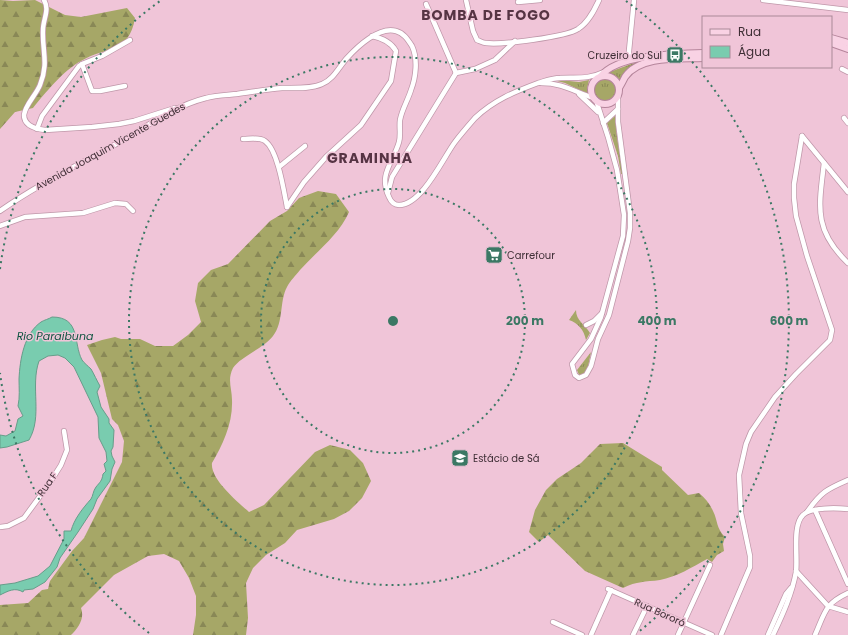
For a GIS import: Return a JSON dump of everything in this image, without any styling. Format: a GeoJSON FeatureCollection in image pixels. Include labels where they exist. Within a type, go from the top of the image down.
{"type":"FeatureCollection","features":[{"type":"Feature","properties":{"kind":"main road"},"geometry":{"type":"LineString","coordinates":[[832,38],[848,43]]}},
{"type":"Feature","properties":{"kind":"main road"},"geometry":{"type":"LineString","coordinates":[[832,43],[848,49]]}},
{"type":"Feature","properties":{"kind":"main road"},"geometry":{"type":"LineString","coordinates":[[702,53],[652,56],[628,62],[606,71],[593,83],[592,94],[595,99],[608,103],[618,96],[619,88],[625,77],[636,67],[651,61],[702,58]]}},
{"type":"Feature","properties":{"kind":"main road"},"geometry":{"type":"LineString","coordinates":[[618,106],[620,95],[625,83],[636,67]]}},
{"type":"Feature","properties":{"kind":"main road"},"geometry":{"type":"LineString","coordinates":[[600,77],[608,76],[616,80],[619,88]]}},
{"type":"Feature","properties":{"kind":"street"},"geometry":{"type":"LineString","coordinates":[[44,0],[47,8],[43,30],[45,65],[39,86],[24,117],[29,125],[37,129],[51,130],[104,126],[134,121],[180,106]]}},
{"type":"Feature","properties":{"kind":"street"},"geometry":{"type":"LineString","coordinates":[[466,0],[473,31],[478,40],[486,43],[554,36],[577,30],[587,22],[599,0]]}},
{"type":"Feature","properties":{"kind":"street"},"geometry":{"type":"LineString","coordinates":[[518,2],[540,0]]}},
{"type":"Feature","properties":{"kind":"street"},"geometry":{"type":"LineString","coordinates":[[628,62],[634,0]]}},
{"type":"Feature","properties":{"kind":"street"},"geometry":{"type":"LineString","coordinates":[[763,0],[848,10]]}},
{"type":"Feature","properties":{"kind":"street"},"geometry":{"type":"LineString","coordinates":[[426,4],[456,73]]}},
{"type":"Feature","properties":{"kind":"street","name":"Avenida Joaquim Vicente Guedes"},"geometry":{"type":"LineString","coordinates":[[0,211],[77,164],[116,144],[180,106],[209,97],[324,84],[330,80],[349,56],[372,36],[395,30],[408,39],[414,52],[416,66],[412,88],[400,119],[400,140],[386,170],[385,179],[388,193]]}},
{"type":"Feature","properties":{"kind":"street"},"geometry":{"type":"LineString","coordinates":[[243,139],[254,138],[265,141],[269,146],[279,167],[287,207],[308,177],[326,157],[361,125],[391,80],[396,57],[396,51],[393,44],[372,36]]}},
{"type":"Feature","properties":{"kind":"street"},"geometry":{"type":"LineString","coordinates":[[37,129],[42,116],[82,64],[102,56],[130,40]]}},
{"type":"Feature","properties":{"kind":"street"},"geometry":{"type":"LineString","coordinates":[[515,41],[494,60],[474,69],[456,73],[392,177],[388,193],[393,203],[401,205],[411,200],[424,190],[454,144],[476,118],[505,96],[524,87],[547,80],[559,78],[578,79],[600,77]]}},
{"type":"Feature","properties":{"kind":"street"},"geometry":{"type":"LineString","coordinates":[[82,64],[92,91],[126,86]]}},
{"type":"Feature","properties":{"kind":"street"},"geometry":{"type":"LineString","coordinates":[[842,69],[848,72]]}},
{"type":"Feature","properties":{"kind":"street"},"geometry":{"type":"LineString","coordinates":[[590,77],[606,71]]}},
{"type":"Feature","properties":{"kind":"street"},"geometry":{"type":"LineString","coordinates":[[537,84],[551,83],[572,88],[595,99],[617,170],[624,221],[623,236],[601,317],[594,334],[572,364],[573,370],[577,377],[582,378],[588,373],[598,339],[609,315],[630,228],[630,213],[622,155],[618,96]]}},
{"type":"Feature","properties":{"kind":"street"},"geometry":{"type":"LineString","coordinates":[[572,88],[601,115]]}},
{"type":"Feature","properties":{"kind":"street"},"geometry":{"type":"LineString","coordinates":[[603,123],[618,106]]}},
{"type":"Feature","properties":{"kind":"street"},"geometry":{"type":"LineString","coordinates":[[844,118],[848,123]]}},
{"type":"Feature","properties":{"kind":"street"},"geometry":{"type":"LineString","coordinates":[[721,635],[750,567],[750,556],[741,513],[739,482],[740,468],[746,444],[754,427],[775,397],[830,340],[832,330],[807,256],[796,216],[794,184],[802,136],[848,192]]}},
{"type":"Feature","properties":{"kind":"street"},"geometry":{"type":"LineString","coordinates":[[279,167],[305,146]]}},
{"type":"Feature","properties":{"kind":"street"},"geometry":{"type":"LineString","coordinates":[[824,163],[820,192],[820,215],[825,233],[838,253],[848,263]]}},
{"type":"Feature","properties":{"kind":"street"},"geometry":{"type":"LineString","coordinates":[[0,226],[25,217],[83,213],[115,203],[124,204],[133,211]]}},
{"type":"Feature","properties":{"kind":"street"},"geometry":{"type":"LineString","coordinates":[[586,324],[599,316],[604,306]]}},
{"type":"Feature","properties":{"kind":"street"},"geometry":{"type":"LineString","coordinates":[[594,334],[598,339]]}},
{"type":"Feature","properties":{"kind":"street","name":"Rua F"},"geometry":{"type":"LineString","coordinates":[[0,527],[8,526],[24,518],[49,484],[61,465],[67,450],[64,431]]}},
{"type":"Feature","properties":{"kind":"street"},"geometry":{"type":"LineString","coordinates":[[773,635],[786,594],[792,586],[796,571],[798,525],[802,516],[807,512],[815,500],[827,490],[848,480]]}},
{"type":"Feature","properties":{"kind":"street"},"geometry":{"type":"LineString","coordinates":[[807,512],[815,510],[848,509]]}},
{"type":"Feature","properties":{"kind":"street"},"geometry":{"type":"LineString","coordinates":[[815,510],[848,584]]}},
{"type":"Feature","properties":{"kind":"street"},"geometry":{"type":"LineString","coordinates":[[678,635],[710,566]]}},
{"type":"Feature","properties":{"kind":"street"},"geometry":{"type":"LineString","coordinates":[[796,571],[828,606],[848,612]]}},
{"type":"Feature","properties":{"kind":"street","name":"Rua Bororó"},"geometry":{"type":"LineString","coordinates":[[591,635],[610,590],[712,635]]}},
{"type":"Feature","properties":{"kind":"street"},"geometry":{"type":"LineString","coordinates":[[815,635],[828,606],[837,598],[848,593]]}},
{"type":"Feature","properties":{"kind":"street"},"geometry":{"type":"LineString","coordinates":[[633,635],[646,606]]}},
{"type":"Feature","properties":{"kind":"street"},"geometry":{"type":"LineString","coordinates":[[768,635],[780,613]]}},
{"type":"Feature","properties":{"kind":"street"},"geometry":{"type":"LineString","coordinates":[[553,622],[582,635]]}},
{"type":"Feature","properties":{"kind":"green space"},"geometry":{"type":"Polygon","coordinates":[[[0,0],[35,0],[65,15],[81,17],[127,8],[135,18],[128,38],[122,43],[90,56],[75,65],[55,82],[33,108],[15,112],[0,129],[0,0]]]}},
{"type":"Feature","properties":{"kind":"green space"},"geometry":{"type":"Polygon","coordinates":[[[650,59],[621,81],[616,76],[607,73],[631,64],[650,59]]]}},
{"type":"Feature","properties":{"kind":"green space"},"geometry":{"type":"Polygon","coordinates":[[[605,79],[613,82],[616,90],[613,98],[605,101],[597,98],[594,90],[597,82],[605,79]]]}},
{"type":"Feature","properties":{"kind":"green space"},"geometry":{"type":"Polygon","coordinates":[[[589,80],[587,89],[588,94],[565,83],[557,81],[579,82],[589,80]]]}},
{"type":"Feature","properties":{"kind":"green space"},"geometry":{"type":"Polygon","coordinates":[[[615,116],[623,174],[621,174],[618,156],[607,123],[615,116]]]}},
{"type":"Feature","properties":{"kind":"green space"},"geometry":{"type":"Polygon","coordinates":[[[318,191],[336,194],[349,212],[340,228],[291,280],[283,299],[279,325],[273,336],[264,345],[241,360],[233,368],[230,376],[232,400],[231,417],[223,441],[212,463],[215,476],[220,483],[249,512],[264,505],[315,452],[330,445],[350,450],[363,463],[371,481],[362,498],[349,511],[334,519],[297,530],[285,543],[266,555],[253,568],[246,583],[248,618],[246,635],[193,635],[196,615],[196,596],[189,578],[179,561],[164,554],[148,556],[114,575],[81,608],[81,620],[71,635],[0,635],[0,605],[28,603],[42,590],[48,589],[50,581],[72,551],[84,538],[122,462],[124,441],[118,425],[112,419],[101,373],[87,345],[115,337],[121,339],[140,339],[155,346],[173,346],[188,335],[201,322],[195,301],[198,283],[211,270],[228,264],[270,221],[287,211],[299,198],[318,191]]]}},
{"type":"Feature","properties":{"kind":"green space"},"geometry":{"type":"Polygon","coordinates":[[[576,310],[577,317],[590,333],[586,340],[580,327],[569,320],[576,310]]]}},
{"type":"Feature","properties":{"kind":"green space"},"geometry":{"type":"Polygon","coordinates":[[[591,352],[588,367],[585,373],[579,375],[577,370],[591,352]]]}},
{"type":"Feature","properties":{"kind":"green space"},"geometry":{"type":"Polygon","coordinates":[[[623,443],[662,467],[662,470],[688,495],[699,493],[707,501],[715,515],[720,531],[725,537],[723,544],[724,551],[717,555],[712,562],[707,559],[672,577],[637,583],[623,588],[585,571],[548,535],[539,542],[529,532],[535,510],[546,490],[557,479],[581,463],[600,444],[623,443]]]}},
{"type":"Feature","properties":{"kind":"water","name":"Rio Paraibuna"},"geometry":{"type":"Polygon","coordinates":[[[52,317],[61,318],[68,321],[72,326],[82,360],[91,369],[100,386],[97,392],[101,407],[114,430],[113,447],[111,451],[115,462],[110,481],[60,558],[57,567],[45,582],[33,589],[24,590],[23,592],[14,590],[0,595],[0,585],[15,583],[38,576],[50,566],[64,539],[64,531],[71,531],[77,518],[91,499],[103,474],[106,471],[104,464],[107,461],[106,452],[99,438],[98,417],[74,367],[65,358],[58,355],[48,356],[39,361],[36,381],[35,421],[29,440],[0,448],[0,435],[6,436],[15,431],[18,419],[23,416],[18,406],[19,379],[20,363],[27,340],[35,327],[41,322],[52,317]]]}},
{"type":"Feature","properties":{"kind":"place","name":"Cruzeiro do Sul"},"geometry":{"type":"Point","coordinates":[675,55]}},
{"type":"Feature","properties":{"kind":"place","name":"Carrefour"},"geometry":{"type":"Point","coordinates":[494,255]}},
{"type":"Feature","properties":{"kind":"place","name":"Estácio de Sá"},"geometry":{"type":"Point","coordinates":[460,458]}},
{"type":"Feature","properties":{"kind":"district","name":"BOMBA DE FOGO"},"geometry":{"type":"Point","coordinates":[486,15]}},
{"type":"Feature","properties":{"kind":"district","name":"GRAMINHA"},"geometry":{"type":"Point","coordinates":[370,158]}}]}
